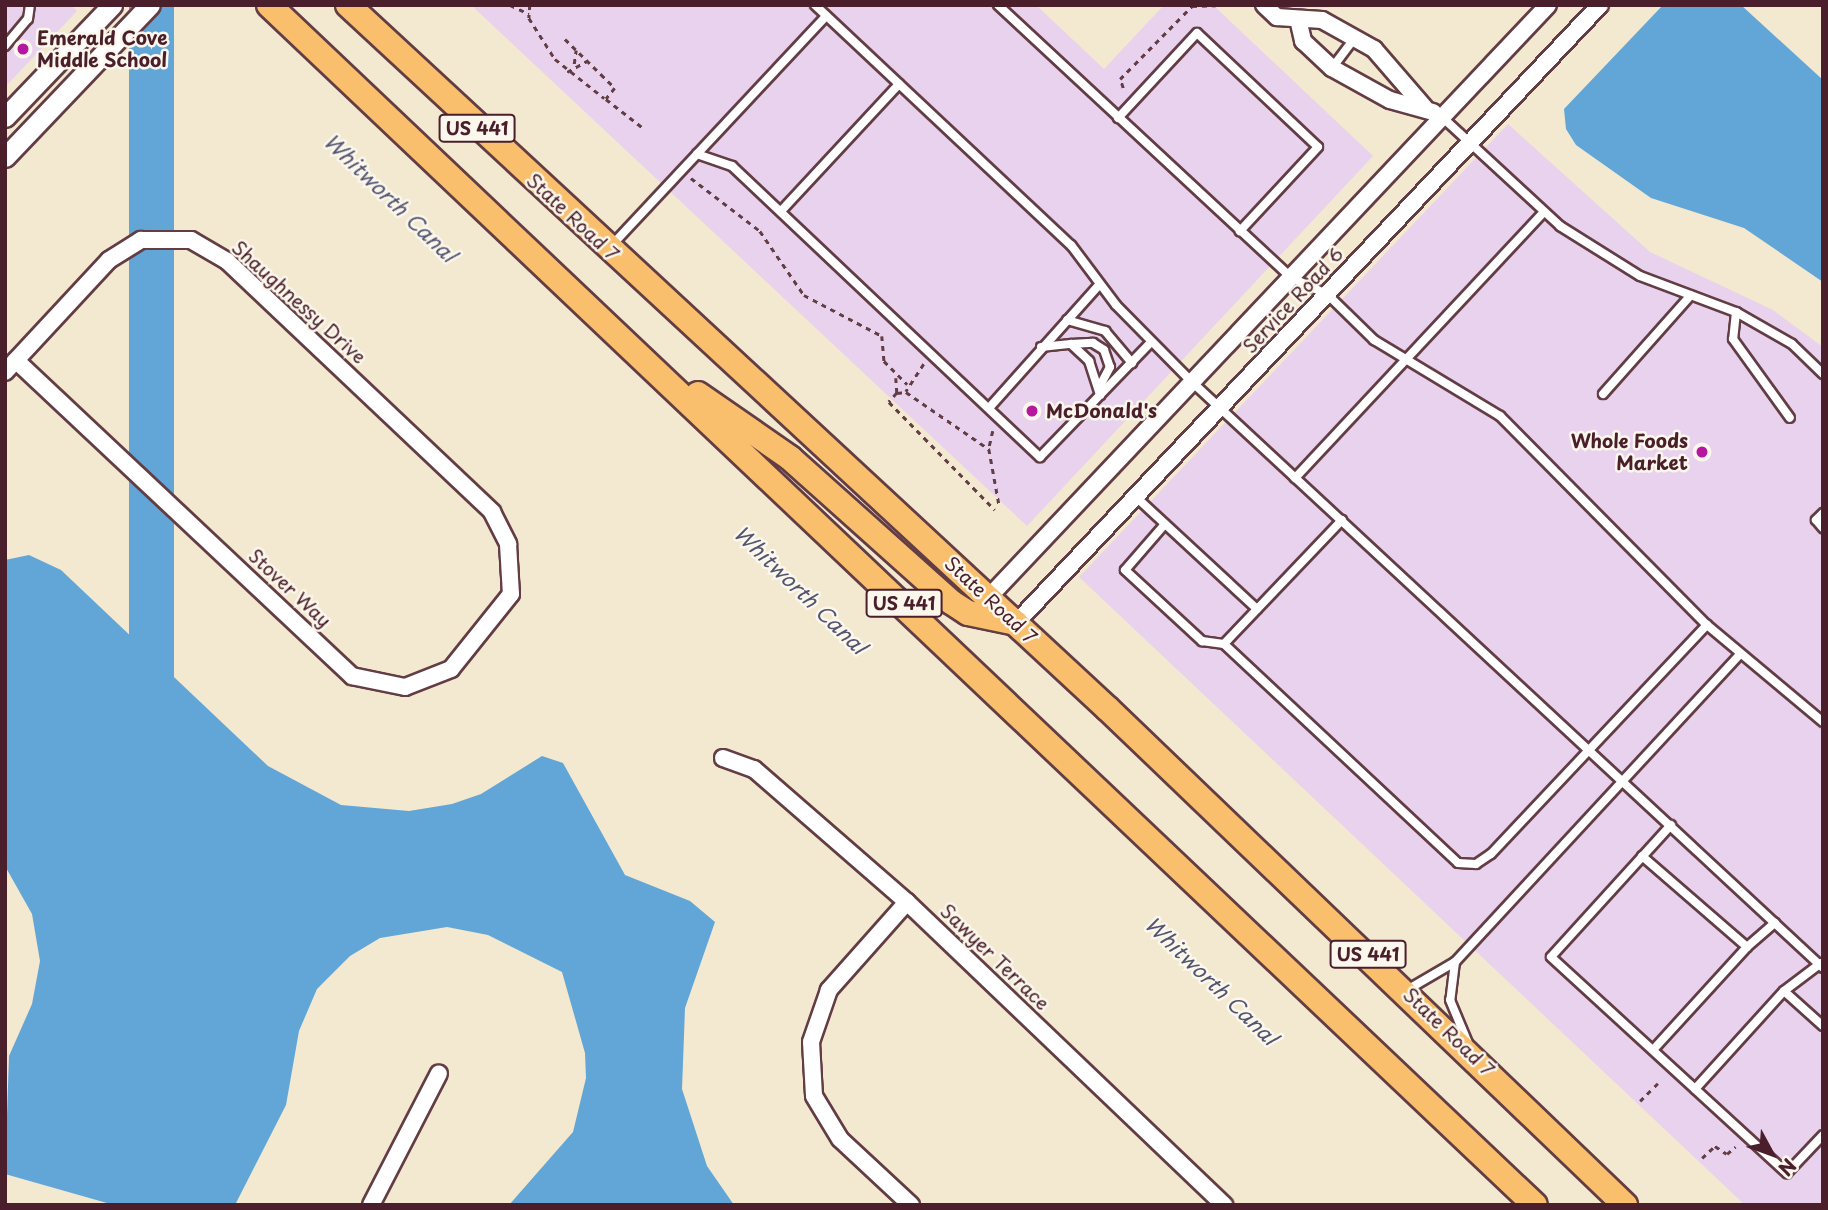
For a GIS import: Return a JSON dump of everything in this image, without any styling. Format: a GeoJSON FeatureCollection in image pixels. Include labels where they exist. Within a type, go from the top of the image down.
{"type":"FeatureCollection","features":[{"type":"Feature","properties":{"kind":"main road","name":"US 441"},"geometry":{"type":"LineString","coordinates":[[268,5],[650,363],[1535,1205]]}},
{"type":"Feature","properties":{"kind":"main road","name":"State Road 7"},"geometry":{"type":"LineString","coordinates":[[348,5],[607,250],[989,597],[1407,990],[1625,1205]]}},
{"type":"Feature","properties":{"kind":"main road"},"geometry":{"type":"LineString","coordinates":[[650,363],[790,458],[951,602],[968,613],[1016,623]]}},
{"type":"Feature","properties":{"kind":"street"},"geometry":{"type":"LineString","coordinates":[[5,157],[150,5]]}},
{"type":"Feature","properties":{"kind":"street"},"geometry":{"type":"LineString","coordinates":[[1264,5],[1277,17],[1322,19],[1390,64],[1425,108]]}},
{"type":"Feature","properties":{"kind":"street"},"geometry":{"type":"LineString","coordinates":[[1298,19],[1313,5]]}},
{"type":"Feature","properties":{"kind":"street","name":"Service Road 6"},"geometry":{"type":"LineString","coordinates":[[989,597],[1548,5]]}},
{"type":"Feature","properties":{"kind":"street","name":"Service Road 6"},"geometry":{"type":"LineString","coordinates":[[1016,623],[1600,5]]}},
{"type":"Feature","properties":{"kind":"street"},"geometry":{"type":"LineString","coordinates":[[5,117],[111,7]]}},
{"type":"Feature","properties":{"kind":"street"},"geometry":{"type":"LineString","coordinates":[[1298,19],[1303,41],[1332,68],[1390,100],[1425,108],[1442,117]]}},
{"type":"Feature","properties":{"kind":"street","name":"Shaughnessy Drive"},"geometry":{"type":"LineString","coordinates":[[11,366],[109,260],[141,240],[191,240],[227,261],[492,512],[508,544]]}},
{"type":"Feature","properties":{"kind":"street","name":"Stover Way"},"geometry":{"type":"LineString","coordinates":[[11,366],[352,676],[405,687],[452,669],[511,594],[508,544]]}},
{"type":"Feature","properties":{"kind":"street","name":"Sawyer Terrace"},"geometry":{"type":"LineString","coordinates":[[723,758],[754,769],[908,902],[1224,1205]]}},
{"type":"Feature","properties":{"kind":"street"},"geometry":{"type":"LineString","coordinates":[[908,902],[830,990],[811,1042],[814,1096],[841,1139],[911,1205]]}},
{"type":"Feature","properties":{"kind":"street"},"geometry":{"type":"LineString","coordinates":[[371,1205],[439,1073]]}},
{"type":"Feature","properties":{"kind":"lane"},"geometry":{"type":"LineString","coordinates":[[5,46],[30,5]]}},
{"type":"Feature","properties":{"kind":"lane"},"geometry":{"type":"LineString","coordinates":[[816,5],[1071,245],[1100,284],[1151,342],[1192,382],[1822,964],[1784,991],[1695,1089]]}},
{"type":"Feature","properties":{"kind":"lane"},"geometry":{"type":"LineString","coordinates":[[998,5],[1292,278],[1327,294],[1374,340],[1510,425],[1707,625],[1739,655],[1823,722]]}},
{"type":"Feature","properties":{"kind":"lane"},"geometry":{"type":"LineString","coordinates":[[607,250],[826,16]]}},
{"type":"Feature","properties":{"kind":"lane"},"geometry":{"type":"LineString","coordinates":[[1118,118],[1197,33],[1318,147],[1240,231]]}},
{"type":"Feature","properties":{"kind":"lane"},"geometry":{"type":"LineString","coordinates":[[1332,68],[1352,41]]}},
{"type":"Feature","properties":{"kind":"lane"},"geometry":{"type":"LineString","coordinates":[[782,210],[900,84]]}},
{"type":"Feature","properties":{"kind":"lane"},"geometry":{"type":"LineString","coordinates":[[1442,117],[1544,212],[1640,276],[1736,312],[1792,344],[1823,374]]}},
{"type":"Feature","properties":{"kind":"lane"},"geometry":{"type":"LineString","coordinates":[[697,154],[732,166],[782,210],[1040,457],[1099,391],[1132,363],[1151,342]]}},
{"type":"Feature","properties":{"kind":"lane"},"geometry":{"type":"LineString","coordinates":[[1295,478],[1544,212]]}},
{"type":"Feature","properties":{"kind":"lane"},"geometry":{"type":"LineString","coordinates":[[989,408],[1040,347],[1100,284]]}},
{"type":"Feature","properties":{"kind":"lane"},"geometry":{"type":"LineString","coordinates":[[1602,394],[1691,295]]}},
{"type":"Feature","properties":{"kind":"lane"},"geometry":{"type":"LineString","coordinates":[[1736,312],[1733,339],[1790,418]]}},
{"type":"Feature","properties":{"kind":"lane"},"geometry":{"type":"LineString","coordinates":[[1067,320],[1105,331],[1132,363]]}},
{"type":"Feature","properties":{"kind":"lane"},"geometry":{"type":"LineString","coordinates":[[1040,347],[1093,343],[1104,351],[1110,367],[1099,391]]}},
{"type":"Feature","properties":{"kind":"lane"},"geometry":{"type":"LineString","coordinates":[[1071,344],[1089,361],[1099,391]]}},
{"type":"Feature","properties":{"kind":"lane"},"geometry":{"type":"LineString","coordinates":[[1136,497],[1257,609]]}},
{"type":"Feature","properties":{"kind":"lane"},"geometry":{"type":"LineString","coordinates":[[1823,513],[1816,520],[1823,528]]}},
{"type":"Feature","properties":{"kind":"lane"},"geometry":{"type":"LineString","coordinates":[[1224,644],[1342,520]]}},
{"type":"Feature","properties":{"kind":"lane"},"geometry":{"type":"LineString","coordinates":[[1166,524],[1125,570],[1202,641],[1224,644],[1458,863],[1476,864],[1491,854],[1588,748],[1707,625]]}},
{"type":"Feature","properties":{"kind":"lane"},"geometry":{"type":"LineString","coordinates":[[1407,990],[1455,962],[1621,779],[1739,655]]}},
{"type":"Feature","properties":{"kind":"lane"},"geometry":{"type":"LineString","coordinates":[[1671,825],[1551,957],[1787,1173],[1823,1135]]}},
{"type":"Feature","properties":{"kind":"lane"},"geometry":{"type":"LineString","coordinates":[[1643,856],[1747,947]]}},
{"type":"Feature","properties":{"kind":"lane"},"geometry":{"type":"LineString","coordinates":[[1653,1050],[1747,947],[1775,923]]}},
{"type":"Feature","properties":{"kind":"lane"},"geometry":{"type":"LineString","coordinates":[[1455,962],[1450,1000],[1474,1056]]}},
{"type":"Feature","properties":{"kind":"lane"},"geometry":{"type":"LineString","coordinates":[[1784,991],[1823,1026]]}},
{"type":"Feature","properties":{"kind":"path"},"geometry":{"type":"LineString","coordinates":[[510,5],[529,14],[567,72],[642,127]]}},
{"type":"Feature","properties":{"kind":"path"},"geometry":{"type":"LineString","coordinates":[[529,14],[530,5]]}},
{"type":"Feature","properties":{"kind":"path"},"geometry":{"type":"LineString","coordinates":[[1124,88],[1120,79],[1192,6],[1216,5]]}},
{"type":"Feature","properties":{"kind":"path"},"geometry":{"type":"LineString","coordinates":[[565,39],[615,88],[606,99]]}},
{"type":"Feature","properties":{"kind":"path"},"geometry":{"type":"LineString","coordinates":[[567,72],[574,64],[576,50]]}},
{"type":"Feature","properties":{"kind":"path"},"geometry":{"type":"LineString","coordinates":[[574,64],[587,61]]}},
{"type":"Feature","properties":{"kind":"path"},"geometry":{"type":"LineString","coordinates":[[691,177],[760,231],[804,295],[882,336],[884,361],[896,378],[906,384]]}},
{"type":"Feature","properties":{"kind":"path"},"geometry":{"type":"LineString","coordinates":[[906,392],[906,384],[924,363]]}},
{"type":"Feature","properties":{"kind":"path"},"geometry":{"type":"LineString","coordinates":[[896,378],[897,393]]}},
{"type":"Feature","properties":{"kind":"path"},"geometry":{"type":"LineString","coordinates":[[989,449],[906,392],[897,393],[889,402],[995,510]]}},
{"type":"Feature","properties":{"kind":"path"},"geometry":{"type":"LineString","coordinates":[[995,424],[989,449],[999,504]]}},
{"type":"Feature","properties":{"kind":"path"},"geometry":{"type":"LineString","coordinates":[[1640,1101],[1658,1083]]}},
{"type":"Feature","properties":{"kind":"path"},"geometry":{"type":"LineString","coordinates":[[1702,1158],[1715,1146],[1727,1154],[1735,1147]]}},
{"type":"Feature","properties":{"kind":"shaded area","name":"Emerald Cove Middle School"},"geometry":{"type":"Polygon","coordinates":[[[5,5],[71,5],[77,11],[5,87],[5,5]]]}},
{"type":"Feature","properties":{"kind":"shaded area"},"geometry":{"type":"Polygon","coordinates":[[[471,5],[1036,5],[1104,69],[1164,5],[1213,5],[1373,156],[1027,526],[471,5]]]}},
{"type":"Feature","properties":{"kind":"shaded area"},"geometry":{"type":"Polygon","coordinates":[[[1508,124],[1650,252],[1773,310],[1823,347],[1823,1205],[1745,1205],[1079,577],[1508,124]]]}},
{"type":"Feature","properties":{"kind":"water"},"geometry":{"type":"Polygon","coordinates":[[[129,5],[174,5],[174,1205],[129,1205],[129,5]]]}},
{"type":"Feature","properties":{"kind":"water"},"geometry":{"type":"Polygon","coordinates":[[[1663,5],[1741,5],[1823,80],[1823,282],[1744,228],[1651,198],[1576,145],[1566,129],[1564,109],[1663,5]]]}},
{"type":"Feature","properties":{"kind":"water"},"geometry":{"type":"Polygon","coordinates":[[[29,555],[61,570],[268,766],[341,805],[409,811],[452,804],[481,794],[542,756],[563,763],[625,875],[690,901],[715,922],[685,1008],[682,1089],[707,1166],[734,1205],[509,1205],[573,1132],[586,1078],[585,1053],[562,972],[488,935],[447,927],[380,938],[350,956],[317,989],[299,1031],[286,1105],[235,1205],[114,1205],[5,1174],[9,1056],[32,1004],[40,961],[32,914],[5,866],[5,560],[29,555]]]}},
{"type":"Feature","properties":{"kind":"place","name":"Emerald Cove Middle School"},"geometry":{"type":"Point","coordinates":[23,49]}},
{"type":"Feature","properties":{"kind":"place","name":"McDonald's"},"geometry":{"type":"Point","coordinates":[1032,411]}},
{"type":"Feature","properties":{"kind":"place","name":"Whole Foods Market"},"geometry":{"type":"Point","coordinates":[1702,452]}},
{"type":"Feature","properties":{"kind":"water label","name":"Whitworth Canal"},"geometry":{"type":"Point","coordinates":[391,197]}},
{"type":"Feature","properties":{"kind":"water label","name":"Whitworth Canal"},"geometry":{"type":"Point","coordinates":[801,589]}},
{"type":"Feature","properties":{"kind":"water label","name":"Whitworth Canal"},"geometry":{"type":"Point","coordinates":[1212,980]}}]}
